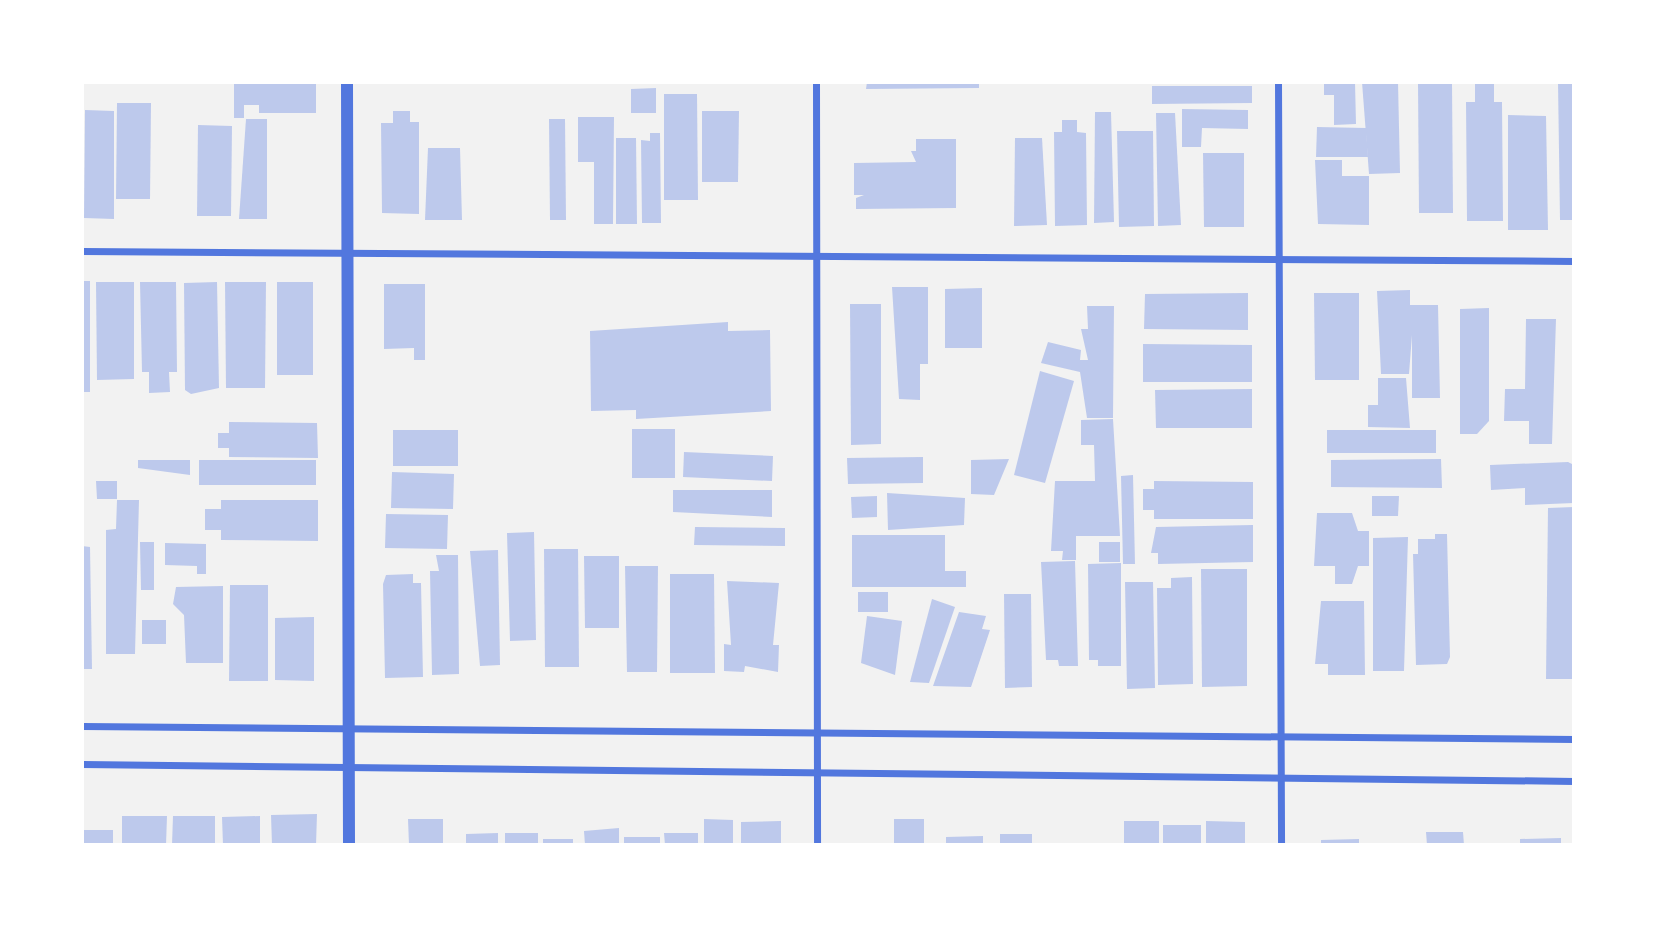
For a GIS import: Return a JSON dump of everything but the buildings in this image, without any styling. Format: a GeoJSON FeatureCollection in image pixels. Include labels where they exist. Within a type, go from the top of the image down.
{"type":"FeatureCollection","features":[{"type":"Feature","properties":{"kind":"street"},"geometry":{"type":"LineString","coordinates":[[347,82],[349,845]]}},
{"type":"Feature","properties":{"kind":"street"},"geometry":{"type":"LineString","coordinates":[[816,82],[817,845]]}},
{"type":"Feature","properties":{"kind":"street"},"geometry":{"type":"LineString","coordinates":[[1278,82],[1281,845]]}},
{"type":"Feature","properties":{"kind":"street"},"geometry":{"type":"LineString","coordinates":[[82,251],[1574,261]]}},
{"type":"Feature","properties":{"kind":"street"},"geometry":{"type":"LineString","coordinates":[[82,726],[817,730],[1574,739]]}},
{"type":"Feature","properties":{"kind":"street"},"geometry":{"type":"LineString","coordinates":[[82,764],[817,771],[1281,780],[1574,781]]}}]}
